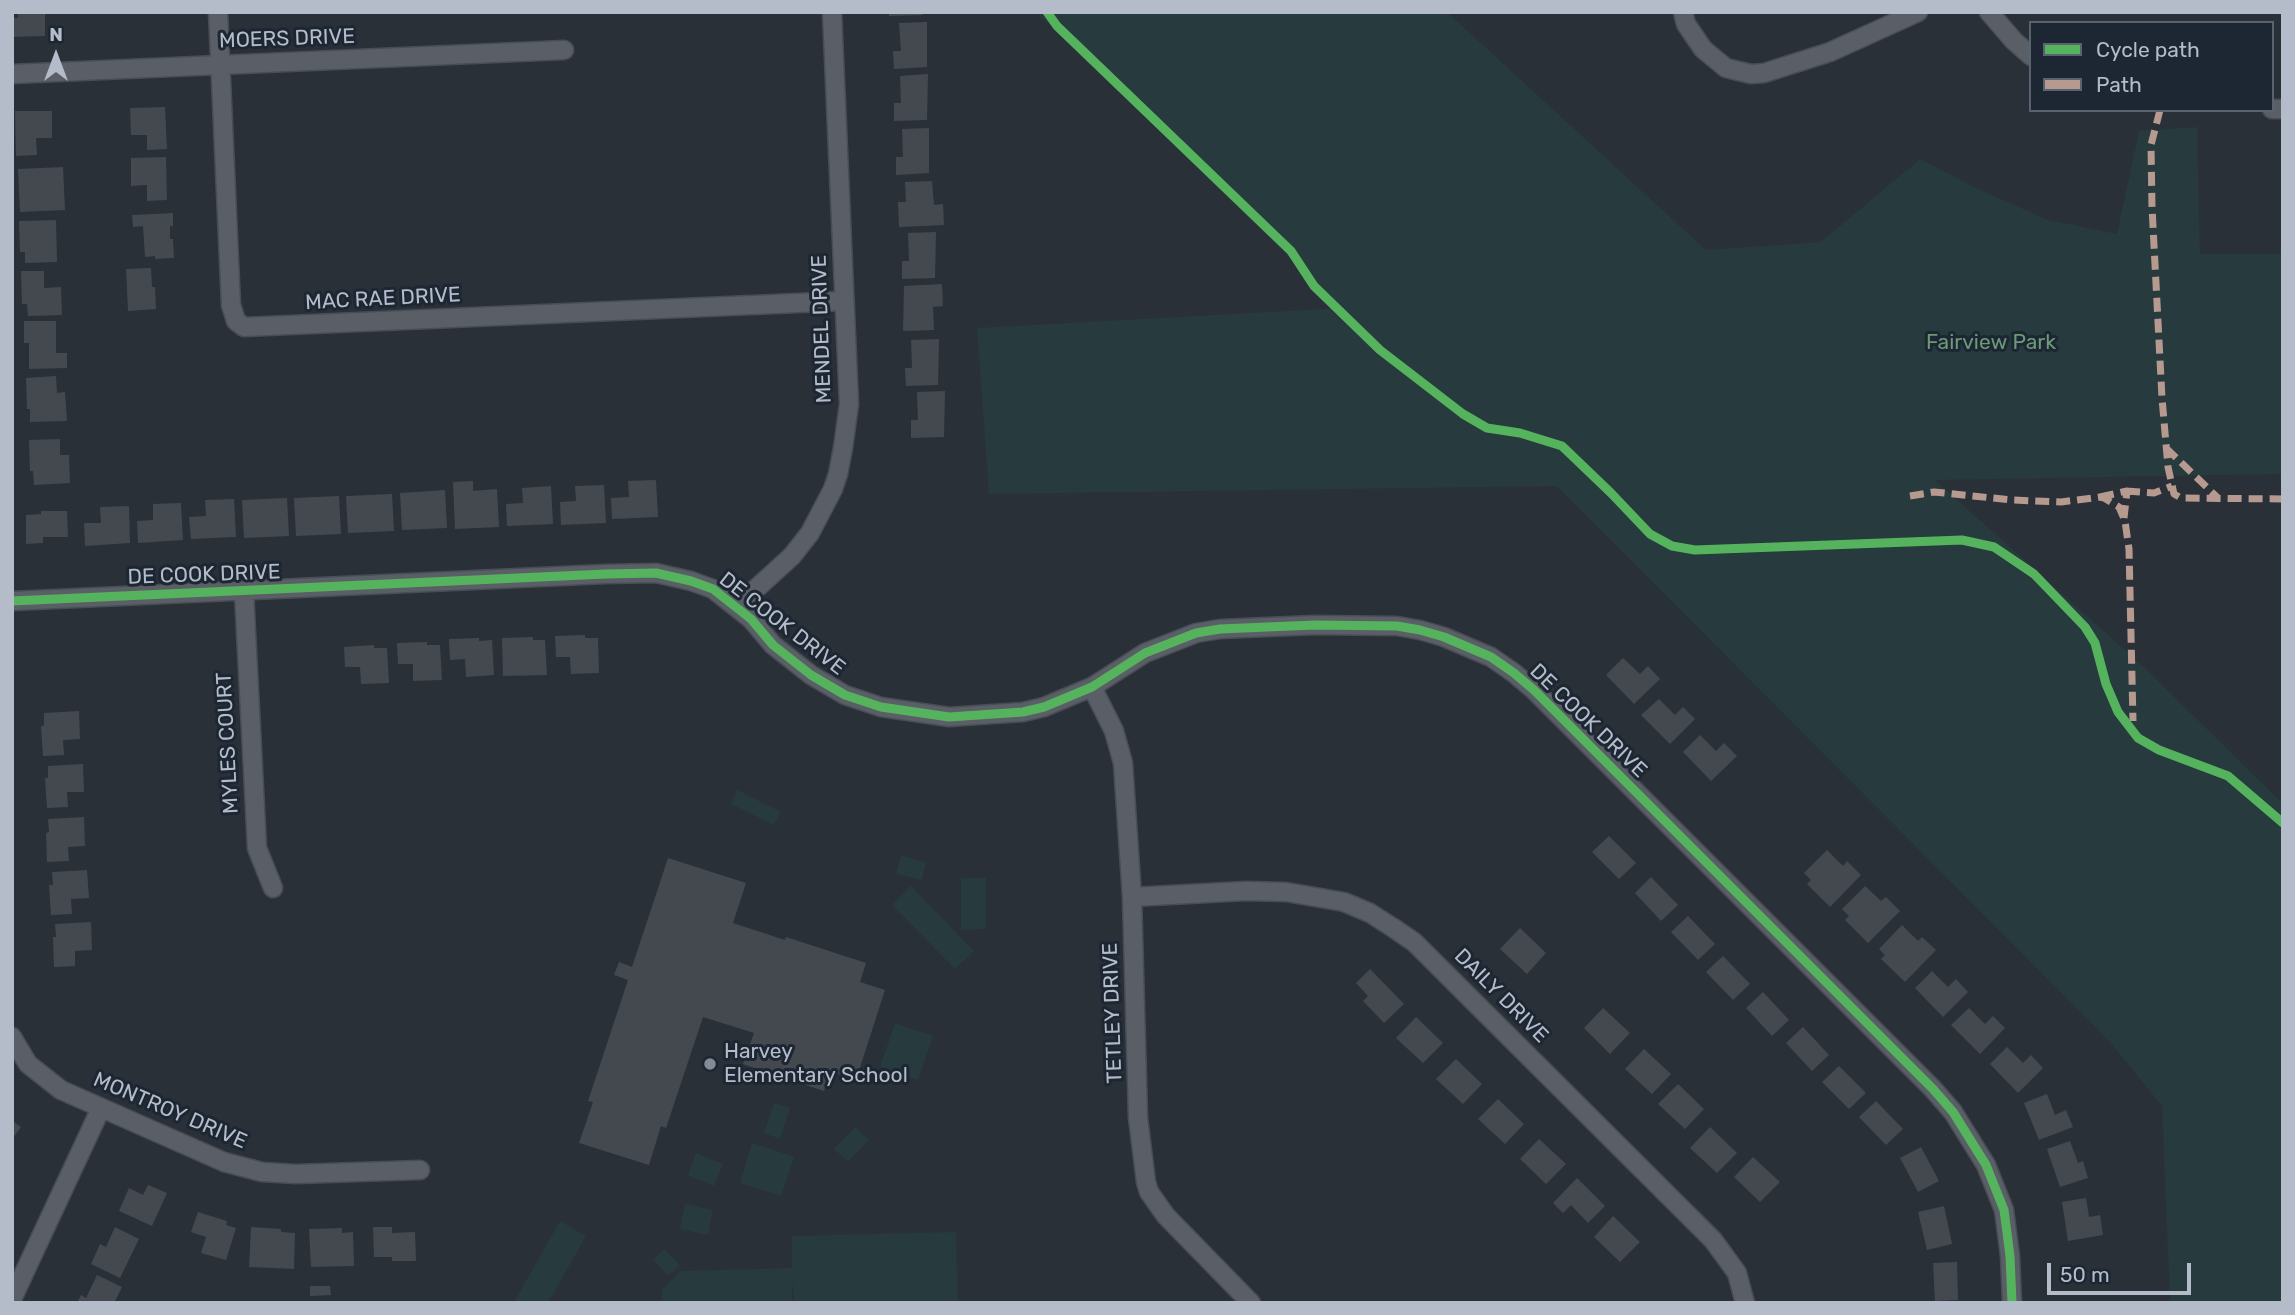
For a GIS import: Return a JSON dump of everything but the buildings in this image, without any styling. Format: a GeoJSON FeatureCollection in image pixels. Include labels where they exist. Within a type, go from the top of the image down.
{"type":"FeatureCollection","features":[{"type":"Feature","properties":{"kind":"street","name":"MAC RAE DRIVE"},"geometry":{"type":"LineString","coordinates":[[218,12],[231,305],[236,321],[244,327],[844,301]]}},
{"type":"Feature","properties":{"kind":"street","name":"MENDEL DRIVE"},"geometry":{"type":"LineString","coordinates":[[737,606],[792,556],[822,513],[838,474],[849,404],[832,12]]}},
{"type":"Feature","properties":{"kind":"street"},"geometry":{"type":"LineString","coordinates":[[1682,12],[1686,24],[1703,49],[1727,68],[1751,74],[1774,70],[1830,52],[1918,12]]}},
{"type":"Feature","properties":{"kind":"street"},"geometry":{"type":"LineString","coordinates":[[1989,12],[2029,54]]}},
{"type":"Feature","properties":{"kind":"street","name":"MOERS DRIVE"},"geometry":{"type":"LineString","coordinates":[[12,74],[564,50]]}},
{"type":"Feature","properties":{"kind":"street","name":"DE COOK DRIVE"},"geometry":{"type":"LineString","coordinates":[[12,601],[656,573],[691,580],[713,589],[737,606],[773,645],[811,676],[845,695],[881,708],[949,718],[1023,712],[1044,707],[1092,687],[1145,653],[1172,641],[1196,634],[1246,627],[1397,626],[1420,630],[1467,646],[1491,657],[1514,673],[1923,1079],[1953,1112],[1986,1165],[2004,1210],[2012,1303]]}},
{"type":"Feature","properties":{"kind":"street","name":"MYLES COURT"},"geometry":{"type":"LineString","coordinates":[[244,592],[257,848],[273,888]]}},
{"type":"Feature","properties":{"kind":"street","name":"TETLEY DRIVE"},"geometry":{"type":"LineString","coordinates":[[1092,687],[1114,731],[1124,763],[1132,897],[1138,1118],[1146,1182],[1149,1192],[1166,1216],[1251,1303]]}},
{"type":"Feature","properties":{"kind":"street","name":"DAILY DRIVE"},"geometry":{"type":"LineString","coordinates":[[1132,897],[1286,891],[1345,902],[1392,927],[1414,942],[1713,1240],[1737,1273],[1745,1303]]}},
{"type":"Feature","properties":{"kind":"street","name":"MONTROY DRIVE"},"geometry":{"type":"LineString","coordinates":[[12,1037],[28,1064],[61,1090],[224,1162],[262,1172],[296,1174],[420,1170]]}},
{"type":"Feature","properties":{"kind":"street"},"geometry":{"type":"LineString","coordinates":[[12,1299],[101,1108]]}},
{"type":"Feature","properties":{"kind":"green space","name":"Fairview Park"},"geometry":{"type":"Polygon","coordinates":[[[1036,12],[1447,12],[1706,250],[1821,242],[1920,159],[2048,220],[2117,234],[2139,131],[2197,127],[2200,254],[2283,254],[2283,474],[1935,480],[2145,668],[2283,804],[2283,1303],[2170,1303],[2162,1106],[2110,1042],[1557,486],[989,494],[977,328],[1342,308],[1036,12]]]}},
{"type":"Feature","properties":{"kind":"green space"},"geometry":{"type":"Polygon","coordinates":[[[737,790],[781,812],[774,825],[731,804],[737,790]]]}},
{"type":"Feature","properties":{"kind":"green space"},"geometry":{"type":"Polygon","coordinates":[[[901,856],[926,862],[922,880],[896,874],[901,856]]]}},
{"type":"Feature","properties":{"kind":"green space"},"geometry":{"type":"Polygon","coordinates":[[[961,878],[986,878],[986,929],[961,930],[961,878]]]}},
{"type":"Feature","properties":{"kind":"green space"},"geometry":{"type":"Polygon","coordinates":[[[911,886],[974,951],[955,969],[892,905],[911,886]]]}},
{"type":"Feature","properties":{"kind":"green space"},"geometry":{"type":"Polygon","coordinates":[[[895,1023],[933,1036],[918,1080],[880,1067],[895,1023]]]}},
{"type":"Feature","properties":{"kind":"green space"},"geometry":{"type":"Polygon","coordinates":[[[774,1103],[790,1108],[780,1139],[764,1133],[774,1103]]]}},
{"type":"Feature","properties":{"kind":"green space"},"geometry":{"type":"Polygon","coordinates":[[[855,1127],[869,1140],[848,1162],[834,1149],[855,1127]]]}},
{"type":"Feature","properties":{"kind":"green space"},"geometry":{"type":"Polygon","coordinates":[[[752,1143],[794,1157],[781,1196],[740,1183],[752,1143]]]}},
{"type":"Feature","properties":{"kind":"green space"},"geometry":{"type":"Polygon","coordinates":[[[696,1153],[723,1164],[714,1186],[688,1175],[696,1153]]]}},
{"type":"Feature","properties":{"kind":"green space"},"geometry":{"type":"Polygon","coordinates":[[[685,1204],[713,1210],[708,1235],[680,1229],[685,1204]]]}},
{"type":"Feature","properties":{"kind":"green space"},"geometry":{"type":"Polygon","coordinates":[[[560,1221],[586,1236],[548,1303],[514,1302],[560,1221]]]}},
{"type":"Feature","properties":{"kind":"green space"},"geometry":{"type":"Polygon","coordinates":[[[956,1232],[958,1303],[794,1303],[792,1282],[792,1303],[662,1303],[662,1289],[681,1271],[792,1268],[792,1236],[956,1232]]]}},
{"type":"Feature","properties":{"kind":"green space"},"geometry":{"type":"Polygon","coordinates":[[[665,1249],[680,1266],[668,1276],[653,1259],[665,1249]]]}},
{"type":"Feature","properties":{"kind":"marked path"},"geometry":{"type":"LineString","coordinates":[[2159,112],[2151,145],[2152,207],[2162,398],[2168,467],[2174,494],[2181,498],[2283,499]]}},
{"type":"Feature","properties":{"kind":"marked path"},"geometry":{"type":"LineString","coordinates":[[2166,448],[2218,498]]}},
{"type":"Feature","properties":{"kind":"marked path"},"geometry":{"type":"LineString","coordinates":[[2126,491],[2154,493],[2172,486]]}},
{"type":"Feature","properties":{"kind":"marked path"},"geometry":{"type":"LineString","coordinates":[[2100,497],[2127,491],[2124,518]]}},
{"type":"Feature","properties":{"kind":"marked path"},"geometry":{"type":"LineString","coordinates":[[1910,496],[1934,492],[2061,502],[2100,497],[2119,507],[2125,521],[2129,549],[2133,721]]}},
{"type":"Feature","properties":{"kind":"cycle path"},"geometry":{"type":"LineString","coordinates":[[1047,12],[1057,26],[1291,251],[1314,286],[1380,350],[1463,414],[1487,428],[1520,433],[1562,446],[1650,534],[1672,546],[1695,550],[1962,540],[1994,547],[2034,574],[2085,627],[2095,643],[2106,684],[2118,712],[2138,738],[2159,750],[2228,776],[2283,823]]}},
{"type":"Feature","properties":{"kind":"cycle path"},"geometry":{"type":"LineString","coordinates":[[12,601],[656,573],[713,589],[751,619],[773,645],[811,675],[845,695],[881,707],[949,717],[1023,712],[1044,707],[1092,687],[1145,653],[1196,633],[1220,629],[1315,625],[1397,626],[1444,637],[1491,657],[1534,690],[1953,1112],[1986,1165],[2004,1210],[2012,1303]]}},
{"type":"Feature","properties":{"kind":"place","name":"Harvey Elementary School"},"geometry":{"type":"Point","coordinates":[710,1064]}}]}
